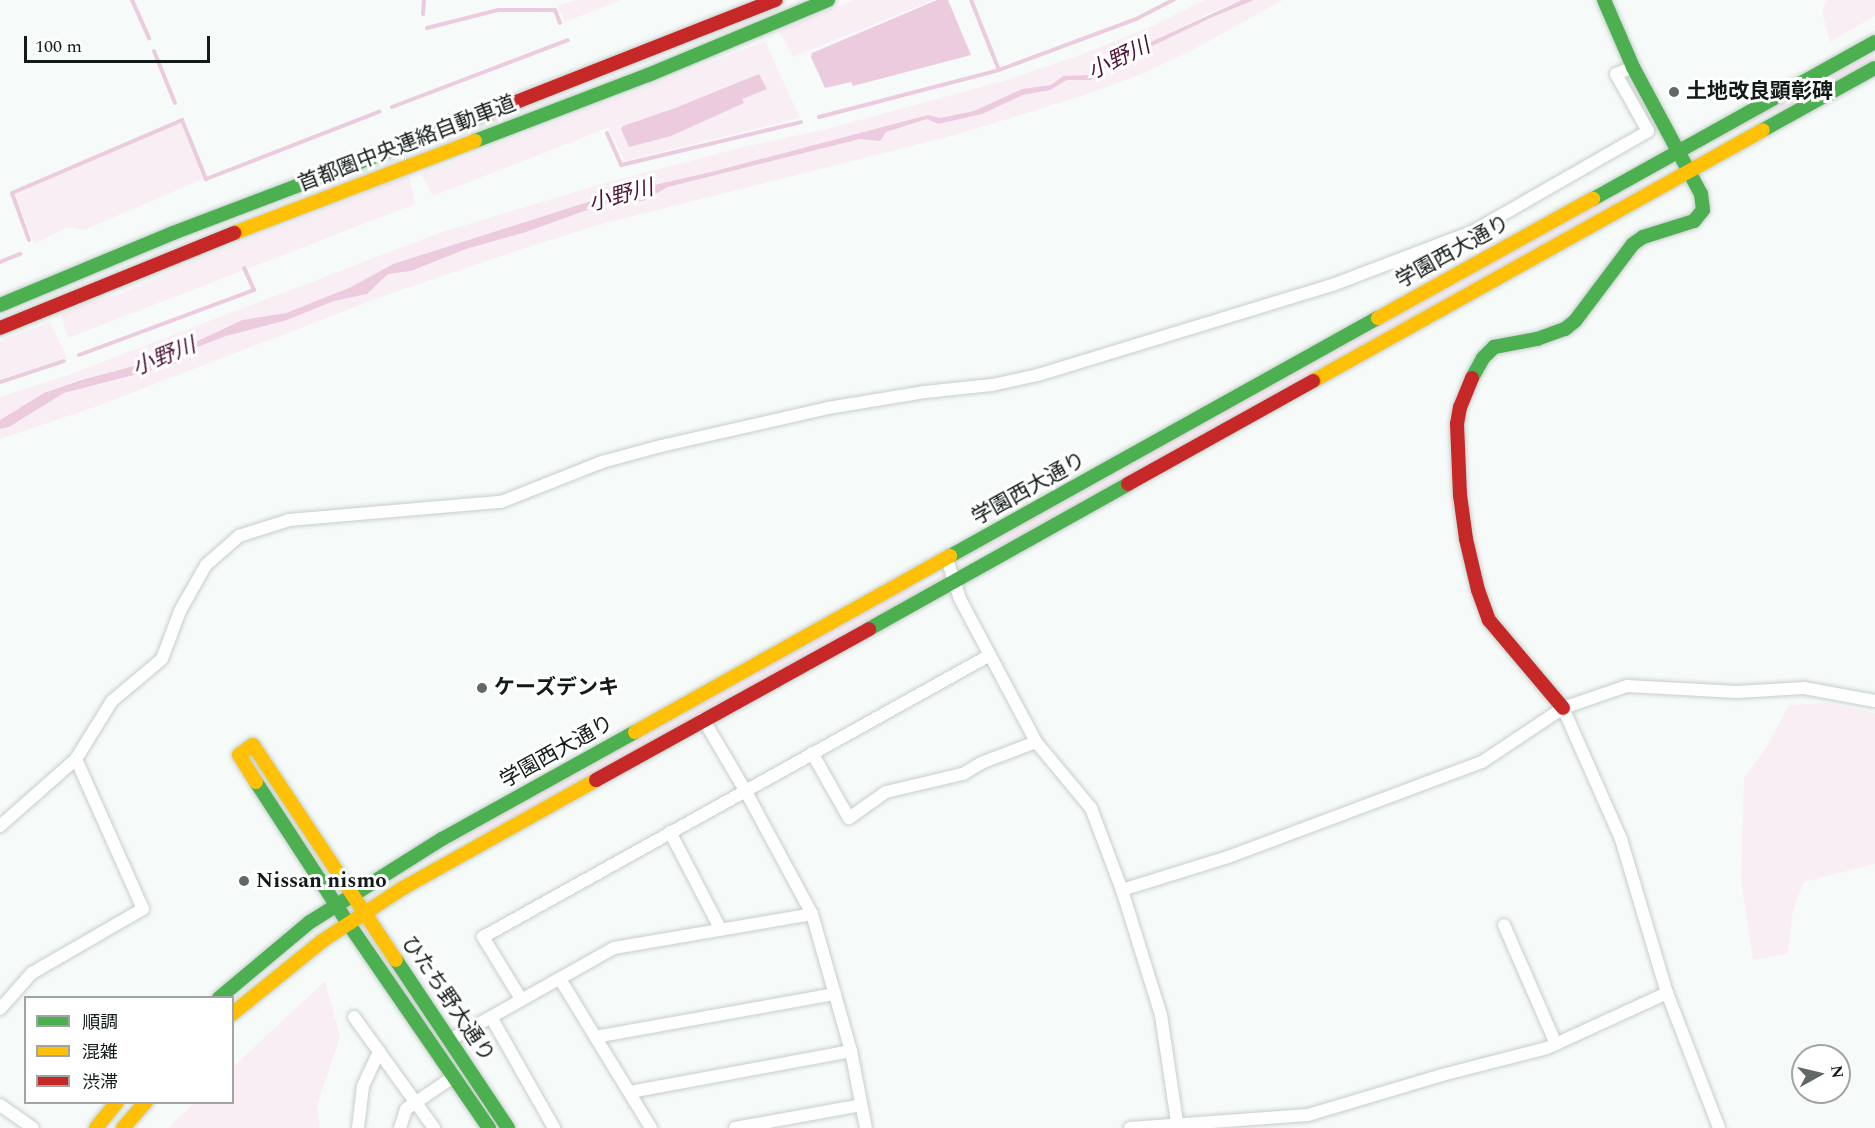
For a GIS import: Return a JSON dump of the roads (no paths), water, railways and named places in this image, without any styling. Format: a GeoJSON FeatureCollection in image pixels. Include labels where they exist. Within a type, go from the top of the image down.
{"type":"FeatureCollection","features":[{"type":"Feature","properties":{"kind":"main road","name":"首都圏中央連絡自動車道"},"geometry":{"type":"LineString","coordinates":[[0,305],[173,233],[644,54],[776,0]]}},
{"type":"Feature","properties":{"kind":"main road","name":"首都圏中央連絡自動車道"},"geometry":{"type":"LineString","coordinates":[[0,328],[229,234],[648,75],[828,0]]}},
{"type":"Feature","properties":{"kind":"main road"},"geometry":{"type":"LineString","coordinates":[[1563,708],[1541,678],[1511,649],[1490,620],[1478,590],[1466,539],[1457,445],[1460,407],[1482,358],[1494,347],[1538,339],[1565,329],[1575,321],[1633,244],[1643,237],[1694,221],[1703,210],[1701,194],[1633,67],[1604,0]]}},
{"type":"Feature","properties":{"kind":"main road","name":"学園西大通り"},"geometry":{"type":"LineString","coordinates":[[221,996],[282,944],[336,904],[442,839],[1875,42]]}},
{"type":"Feature","properties":{"kind":"main road","name":"学園西大通り"},"geometry":{"type":"LineString","coordinates":[[234,1012],[293,963],[348,923],[473,847],[1689,170],[1873,72]]}},
{"type":"Feature","properties":{"kind":"main road","name":"ひたち野大通り"},"geometry":{"type":"LineString","coordinates":[[489,1128],[348,923],[239,755],[253,745],[508,1128]]}},
{"type":"Feature","properties":{"kind":"main road"},"geometry":{"type":"LineString","coordinates":[[96,1128],[115,1104]]}},
{"type":"Feature","properties":{"kind":"main road"},"geometry":{"type":"LineString","coordinates":[[123,1128],[144,1104]]}},
{"type":"Feature","properties":{"kind":"street"},"geometry":{"type":"LineString","coordinates":[[0,826],[76,759],[112,701],[162,659],[180,611],[206,565],[239,536],[289,520],[501,502],[602,462],[828,408],[924,392],[992,385],[1038,375],[1335,284],[1472,232],[1648,131],[1616,74],[1633,67]]}},
{"type":"Feature","properties":{"kind":"street"},"geometry":{"type":"LineString","coordinates":[[947,559],[959,597],[1036,742],[1091,808],[1122,890],[1161,1015],[1177,1122]]}},
{"type":"Feature","properties":{"kind":"street"},"geometry":{"type":"LineString","coordinates":[[521,999],[483,937],[990,655]]}},
{"type":"Feature","properties":{"kind":"street"},"geometry":{"type":"LineString","coordinates":[[1122,890],[1228,857],[1482,762],[1563,708],[1627,686],[1737,692],[1804,688],[1875,701]]}},
{"type":"Feature","properties":{"kind":"street"},"geometry":{"type":"LineString","coordinates":[[1563,708],[1622,839],[1667,993],[1719,1128]]}},
{"type":"Feature","properties":{"kind":"street"},"geometry":{"type":"LineString","coordinates":[[703,719],[745,790],[812,914],[851,1051],[866,1128]]}},
{"type":"Feature","properties":{"kind":"street"},"geometry":{"type":"LineString","coordinates":[[812,753],[849,818],[886,792],[963,774],[981,763],[1036,742]]}},
{"type":"Feature","properties":{"kind":"street"},"geometry":{"type":"LineString","coordinates":[[0,1009],[32,973],[143,909],[76,759]]}},
{"type":"Feature","properties":{"kind":"street"},"geometry":{"type":"LineString","coordinates":[[670,832],[721,930]]}},
{"type":"Feature","properties":{"kind":"street"},"geometry":{"type":"LineString","coordinates":[[450,1040],[614,948],[812,914]]}},
{"type":"Feature","properties":{"kind":"street"},"geometry":{"type":"LineString","coordinates":[[1504,925],[1556,1044]]}},
{"type":"Feature","properties":{"kind":"street"},"geometry":{"type":"LineString","coordinates":[[560,979],[651,1128]]}},
{"type":"Feature","properties":{"kind":"street"},"geometry":{"type":"LineString","coordinates":[[1130,1128],[1177,1122],[1308,1114],[1556,1044],[1667,993]]}},
{"type":"Feature","properties":{"kind":"street"},"geometry":{"type":"LineString","coordinates":[[596,1037],[835,994]]}},
{"type":"Feature","properties":{"kind":"street"},"geometry":{"type":"LineString","coordinates":[[354,1017],[434,1128]]}},
{"type":"Feature","properties":{"kind":"street"},"geometry":{"type":"LineString","coordinates":[[491,1017],[554,1128]]}},
{"type":"Feature","properties":{"kind":"street"},"geometry":{"type":"LineString","coordinates":[[358,1128],[363,1086],[379,1051]]}},
{"type":"Feature","properties":{"kind":"street"},"geometry":{"type":"LineString","coordinates":[[630,1092],[851,1051]]}},
{"type":"Feature","properties":{"kind":"street"},"geometry":{"type":"LineString","coordinates":[[400,1128],[406,1109],[453,1077]]}},
{"type":"Feature","properties":{"kind":"street"},"geometry":{"type":"LineString","coordinates":[[735,1128],[861,1105]]}},
{"type":"Feature","properties":{"kind":"street"},"geometry":{"type":"LineString","coordinates":[[2,1110],[33,1128]]}},
{"type":"Feature","properties":{"kind":"water"},"geometry":{"type":"Polygon","coordinates":[[[937,0],[948,0],[971,55],[853,86],[851,82],[825,88],[811,57],[812,53],[937,0]]]}},
{"type":"Feature","properties":{"kind":"water","name":"小野川"},"geometry":{"type":"Polygon","coordinates":[[[1242,0],[1254,0],[1106,68],[1091,80],[1067,80],[1050,90],[1023,95],[982,114],[938,124],[927,119],[886,132],[880,141],[860,139],[668,187],[643,201],[604,204],[526,232],[466,249],[411,271],[388,274],[367,294],[334,301],[287,320],[226,336],[195,348],[173,365],[64,393],[9,427],[0,429],[0,420],[44,393],[81,380],[160,359],[242,320],[286,313],[351,287],[393,264],[632,188],[715,171],[928,115],[940,118],[974,111],[1022,89],[1051,85],[1063,76],[1089,75],[1118,57],[1242,0]]]}},
{"type":"Feature","properties":{"kind":"water"},"geometry":{"type":"Polygon","coordinates":[[[759,74],[767,89],[742,99],[744,103],[671,136],[629,147],[621,129],[623,126],[759,74]]]}},
{"type":"Feature","properties":{"kind":"waterway"},"geometry":{"type":"LineString","coordinates":[[132,0],[149,38]]}},
{"type":"Feature","properties":{"kind":"waterway"},"geometry":{"type":"LineString","coordinates":[[423,14],[424,0]]}},
{"type":"Feature","properties":{"kind":"waterway"},"geometry":{"type":"LineString","coordinates":[[971,0],[999,70]]}},
{"type":"Feature","properties":{"kind":"waterway"},"geometry":{"type":"LineString","coordinates":[[819,117],[999,70],[1136,19],[1173,0]]}},
{"type":"Feature","properties":{"kind":"waterway"},"geometry":{"type":"LineString","coordinates":[[427,28],[498,10],[555,10],[560,23]]}},
{"type":"Feature","properties":{"kind":"waterway"},"geometry":{"type":"LineString","coordinates":[[392,107],[568,40]]}},
{"type":"Feature","properties":{"kind":"waterway"},"geometry":{"type":"LineString","coordinates":[[154,51],[175,103]]}},
{"type":"Feature","properties":{"kind":"waterway"},"geometry":{"type":"LineString","coordinates":[[29,240],[12,193],[182,120],[206,179],[379,112]]}},
{"type":"Feature","properties":{"kind":"waterway"},"geometry":{"type":"LineString","coordinates":[[607,133],[621,165],[801,122]]}},
{"type":"Feature","properties":{"kind":"waterway"},"geometry":{"type":"LineString","coordinates":[[0,262],[20,254]]}},
{"type":"Feature","properties":{"kind":"waterway"},"geometry":{"type":"LineString","coordinates":[[79,355],[254,290],[244,268]]}},
{"type":"Feature","properties":{"kind":"waterway"},"geometry":{"type":"LineString","coordinates":[[0,382],[64,361]]}},
{"type":"Feature","properties":{"kind":"place","name":"土地改良顕彰碑"},"geometry":{"type":"Point","coordinates":[1674,92]}},
{"type":"Feature","properties":{"kind":"place","name":"ケーズデンキ"},"geometry":{"type":"Point","coordinates":[482,688]}},
{"type":"Feature","properties":{"kind":"place","name":"Nissan nismo"},"geometry":{"type":"Point","coordinates":[244,881]}}]}
